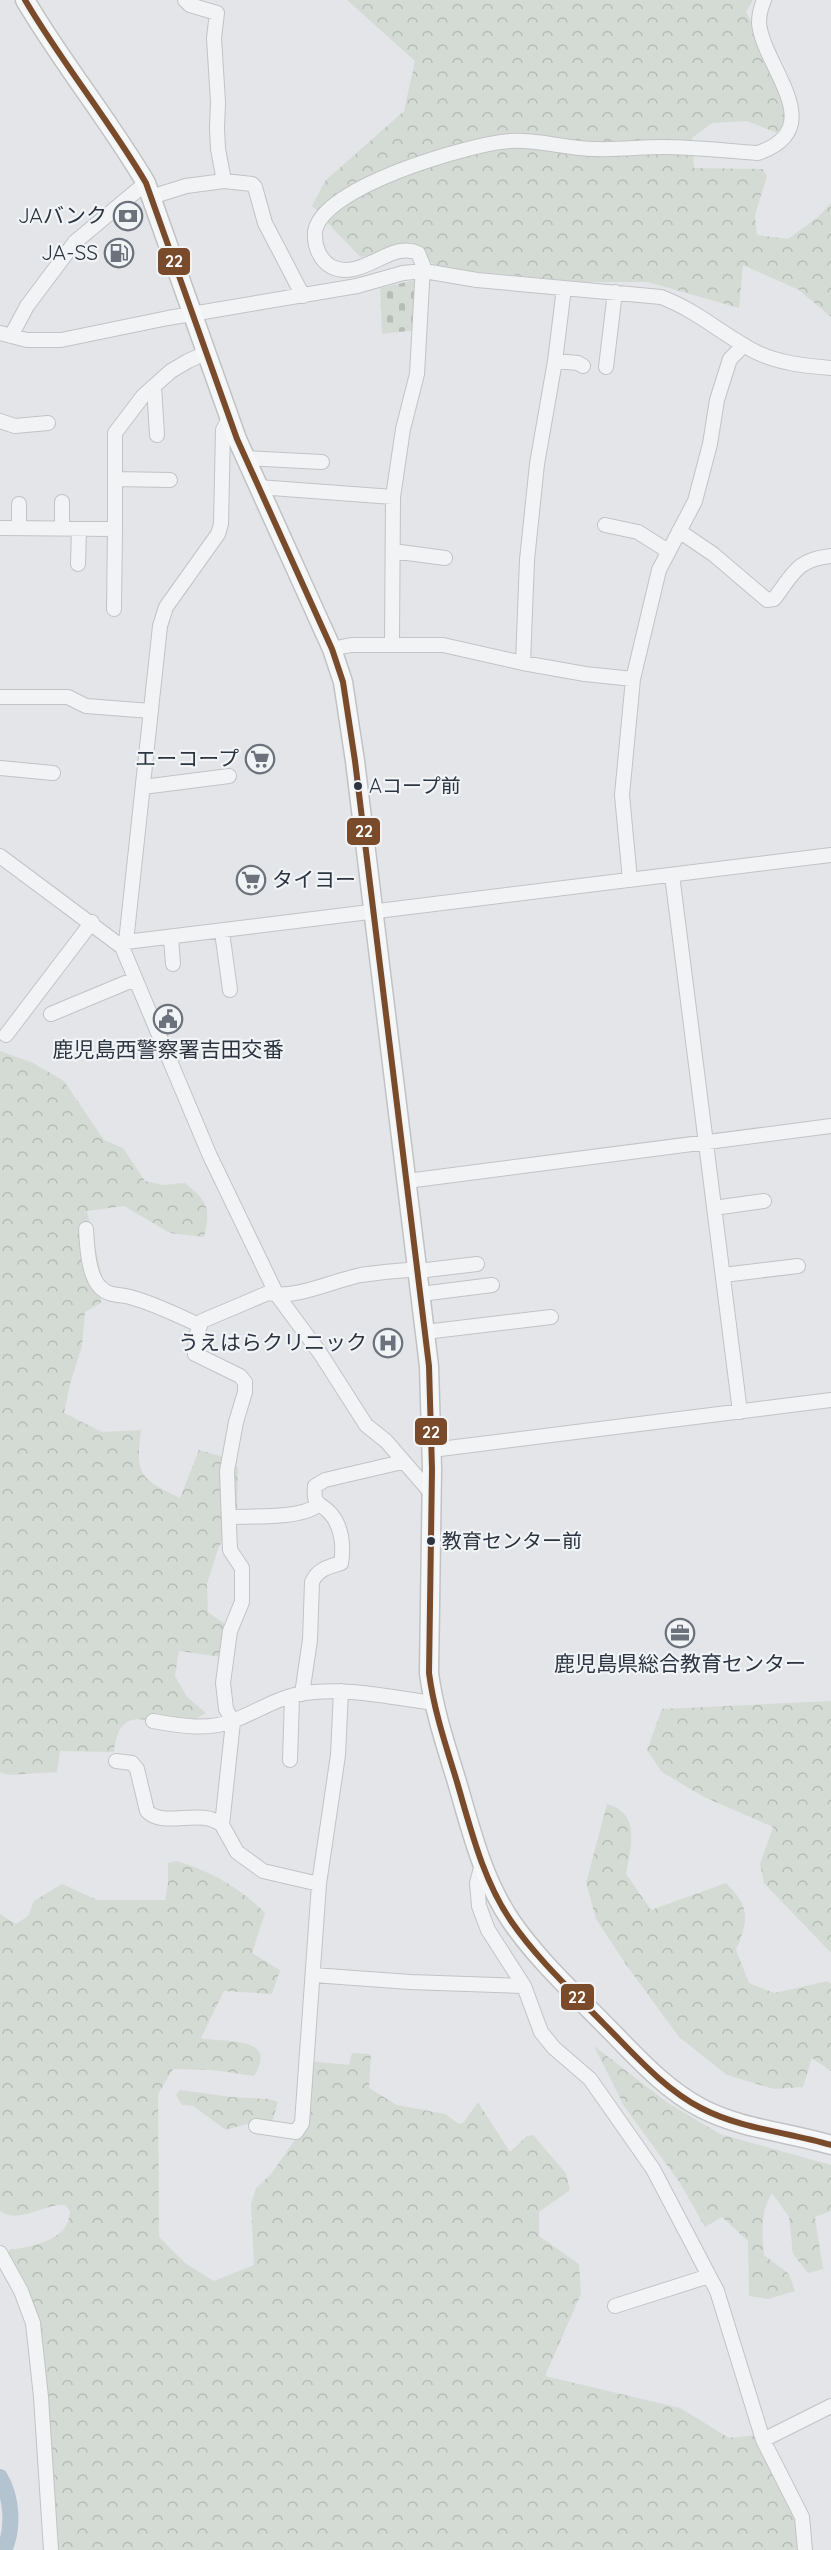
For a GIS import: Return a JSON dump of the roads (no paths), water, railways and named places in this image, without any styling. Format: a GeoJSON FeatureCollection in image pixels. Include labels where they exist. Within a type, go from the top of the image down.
{"type":"FeatureCollection","features":[{"type":"Feature","properties":{"kind":"main road"},"geometry":{"type":"LineString","coordinates":[[25,0],[60,58],[128,152],[148,190],[208,352],[229,418],[332,649],[347,705],[425,1332],[432,1450],[428,1648],[433,1702],[482,1864],[501,1905],[523,1937],[654,2076],[678,2094],[719,2116],[752,2127],[831,2145]]}},
{"type":"Feature","properties":{"kind":"street"},"geometry":{"type":"LineString","coordinates":[[185,0],[190,5],[217,13],[214,38],[218,102],[217,128],[224,182]]}},
{"type":"Feature","properties":{"kind":"street"},"geometry":{"type":"LineString","coordinates":[[392,643],[393,497],[403,429],[417,374],[424,271],[418,253],[404,249],[362,267],[347,270],[332,267],[318,253],[315,243],[318,224],[324,213],[377,180],[426,160],[492,144],[524,141],[595,149],[662,147],[758,153],[779,143],[791,123],[793,108],[759,23],[764,0]]}},
{"type":"Feature","properties":{"kind":"street"},"geometry":{"type":"LineString","coordinates":[[303,296],[265,223],[255,187],[252,184],[224,182],[148,190],[75,242],[5,334],[27,340],[61,340],[194,314],[303,296],[357,286],[403,273],[424,271],[477,280],[661,297],[683,305],[744,345],[769,358],[831,368]]}},
{"type":"Feature","properties":{"kind":"street"},"geometry":{"type":"LineString","coordinates":[[523,663],[527,560],[537,464],[555,361],[564,288]]}},
{"type":"Feature","properties":{"kind":"street"},"geometry":{"type":"LineString","coordinates":[[606,367],[615,292]]}},
{"type":"Feature","properties":{"kind":"street"},"geometry":{"type":"LineString","coordinates":[[630,880],[622,795],[633,680],[659,570],[700,487],[717,400],[730,359],[744,345]]}},
{"type":"Feature","properties":{"kind":"street"},"geometry":{"type":"LineString","coordinates":[[114,609],[115,433],[143,396],[171,371],[208,352]]}},
{"type":"Feature","properties":{"kind":"street"},"geometry":{"type":"LineString","coordinates":[[555,361],[578,363],[583,366]]}},
{"type":"Feature","properties":{"kind":"street"},"geometry":{"type":"LineString","coordinates":[[154,386],[157,435]]}},
{"type":"Feature","properties":{"kind":"street"},"geometry":{"type":"LineString","coordinates":[[229,418],[223,430],[221,524],[218,534],[165,607],[160,626],[124,944],[135,979],[210,1156],[277,1295],[320,1353],[366,1425],[386,1441],[432,1494]]}},
{"type":"Feature","properties":{"kind":"street"},"geometry":{"type":"LineString","coordinates":[[0,421],[15,426],[48,423]]}},
{"type":"Feature","properties":{"kind":"street"},"geometry":{"type":"LineString","coordinates":[[246,458],[322,462]]}},
{"type":"Feature","properties":{"kind":"street"},"geometry":{"type":"LineString","coordinates":[[115,480],[170,480]]}},
{"type":"Feature","properties":{"kind":"street"},"geometry":{"type":"LineString","coordinates":[[258,487],[393,497]]}},
{"type":"Feature","properties":{"kind":"street"},"geometry":{"type":"LineString","coordinates":[[62,502],[62,529]]}},
{"type":"Feature","properties":{"kind":"street"},"geometry":{"type":"LineString","coordinates":[[19,528],[20,504]]}},
{"type":"Feature","properties":{"kind":"street"},"geometry":{"type":"LineString","coordinates":[[606,525],[644,534],[668,551]]}},
{"type":"Feature","properties":{"kind":"street"},"geometry":{"type":"LineString","coordinates":[[0,528],[114,529]]}},
{"type":"Feature","properties":{"kind":"street"},"geometry":{"type":"LineString","coordinates":[[78,564],[79,529]]}},
{"type":"Feature","properties":{"kind":"street"},"geometry":{"type":"LineString","coordinates":[[679,531],[713,554],[767,600],[774,599],[803,562],[813,558],[831,556]]}},
{"type":"Feature","properties":{"kind":"street"},"geometry":{"type":"LineString","coordinates":[[393,550],[445,558]]}},
{"type":"Feature","properties":{"kind":"street"},"geometry":{"type":"LineString","coordinates":[[332,649],[351,645],[392,643],[443,645],[523,663],[633,680]]}},
{"type":"Feature","properties":{"kind":"street"},"geometry":{"type":"LineString","coordinates":[[0,697],[68,698],[86,706],[151,711]]}},
{"type":"Feature","properties":{"kind":"street"},"geometry":{"type":"LineString","coordinates":[[0,768],[53,772]]}},
{"type":"Feature","properties":{"kind":"street"},"geometry":{"type":"LineString","coordinates":[[143,787],[229,776]]}},
{"type":"Feature","properties":{"kind":"street"},"geometry":{"type":"LineString","coordinates":[[0,856],[124,944],[831,855]]}},
{"type":"Feature","properties":{"kind":"street"},"geometry":{"type":"LineString","coordinates":[[672,875],[740,1412]]}},
{"type":"Feature","properties":{"kind":"street"},"geometry":{"type":"LineString","coordinates":[[6,1035],[92,922]]}},
{"type":"Feature","properties":{"kind":"street"},"geometry":{"type":"LineString","coordinates":[[222,932],[230,990]]}},
{"type":"Feature","properties":{"kind":"street"},"geometry":{"type":"LineString","coordinates":[[171,938],[173,964]]}},
{"type":"Feature","properties":{"kind":"street"},"geometry":{"type":"LineString","coordinates":[[51,1014],[135,979]]}},
{"type":"Feature","properties":{"kind":"street"},"geometry":{"type":"LineString","coordinates":[[406,1181],[831,1126]]}},
{"type":"Feature","properties":{"kind":"street"},"geometry":{"type":"LineString","coordinates":[[714,1208],[764,1201]]}},
{"type":"Feature","properties":{"kind":"street"},"geometry":{"type":"LineString","coordinates":[[86,1229],[87,1253],[95,1281],[100,1288],[106,1293],[140,1300],[199,1325]]}},
{"type":"Feature","properties":{"kind":"street"},"geometry":{"type":"LineString","coordinates":[[222,1825],[233,1722],[226,1708],[223,1683],[230,1631],[242,1602],[242,1568],[230,1550],[227,1471],[236,1422],[245,1392],[245,1382],[240,1376],[195,1354],[199,1325],[205,1320],[268,1293],[277,1295],[304,1291],[364,1275],[477,1263]]}},
{"type":"Feature","properties":{"kind":"street"},"geometry":{"type":"LineString","coordinates":[[723,1275],[798,1266]]}},
{"type":"Feature","properties":{"kind":"street"},"geometry":{"type":"LineString","coordinates":[[421,1294],[492,1285]]}},
{"type":"Feature","properties":{"kind":"street"},"geometry":{"type":"LineString","coordinates":[[425,1332],[551,1317]]}},
{"type":"Feature","properties":{"kind":"street"},"geometry":{"type":"LineString","coordinates":[[432,1450],[831,1400]]}},
{"type":"Feature","properties":{"kind":"street"},"geometry":{"type":"LineString","coordinates":[[291,1760],[297,1695],[310,1640],[312,1582],[316,1574],[323,1569],[341,1563],[343,1550],[339,1529],[329,1512],[318,1505],[314,1497],[315,1486],[325,1480],[402,1462]]}},
{"type":"Feature","properties":{"kind":"street"},"geometry":{"type":"LineString","coordinates":[[230,1517],[291,1514],[313,1509],[318,1505]]}},
{"type":"Feature","properties":{"kind":"street"},"geometry":{"type":"LineString","coordinates":[[153,1721],[191,1728],[233,1722],[267,1704],[297,1695],[341,1691],[433,1702]]}},
{"type":"Feature","properties":{"kind":"street"},"geometry":{"type":"LineString","coordinates":[[256,2126],[296,2132],[302,2123],[319,1884],[338,1755],[341,1691]]}},
{"type":"Feature","properties":{"kind":"street"},"geometry":{"type":"LineString","coordinates":[[116,1761],[132,1763],[137,1769],[147,1811],[151,1815],[208,1817],[222,1825],[237,1852],[263,1870],[319,1884]]}},
{"type":"Feature","properties":{"kind":"street"},"geometry":{"type":"LineString","coordinates":[[482,1864],[477,1883],[479,1906],[488,1930],[524,1986],[542,2032],[554,2048],[590,2079],[653,2169],[717,2291],[763,2440],[802,2517],[805,2550]]}},
{"type":"Feature","properties":{"kind":"street"},"geometry":{"type":"LineString","coordinates":[[313,1975],[524,1986]]}},
{"type":"Feature","properties":{"kind":"street"},"geometry":{"type":"LineString","coordinates":[[0,2253],[21,2291],[33,2323],[41,2397],[51,2550]]}},
{"type":"Feature","properties":{"kind":"street"},"geometry":{"type":"LineString","coordinates":[[615,2306],[709,2276]]}},
{"type":"Feature","properties":{"kind":"street"},"geometry":{"type":"LineString","coordinates":[[763,2440],[831,2406]]}},
{"type":"Feature","properties":{"kind":"waterway"},"geometry":{"type":"LineString","coordinates":[[0,2477],[7,2494],[10,2513],[9,2533],[4,2550]]}},
{"type":"Feature","properties":{"kind":"place","name":"JAバンク"},"geometry":{"type":"Point","coordinates":[128,216]}},
{"type":"Feature","properties":{"kind":"place","name":"JA-SS"},"geometry":{"type":"Point","coordinates":[119,253]}},
{"type":"Feature","properties":{"kind":"place","name":"エーコープ"},"geometry":{"type":"Point","coordinates":[260,759]}},
{"type":"Feature","properties":{"kind":"place","name":"Aコープ前"},"geometry":{"type":"Point","coordinates":[358,786]}},
{"type":"Feature","properties":{"kind":"place","name":"タイヨー"},"geometry":{"type":"Point","coordinates":[251,880]}},
{"type":"Feature","properties":{"kind":"place","name":"鹿児島西警察署吉田交番"},"geometry":{"type":"Point","coordinates":[168,1019]}},
{"type":"Feature","properties":{"kind":"place","name":"うえはらクリニック"},"geometry":{"type":"Point","coordinates":[388,1343]}},
{"type":"Feature","properties":{"kind":"place","name":"教育センター前"},"geometry":{"type":"Point","coordinates":[431,1541]}},
{"type":"Feature","properties":{"kind":"place","name":"鹿児島県総合教育センター"},"geometry":{"type":"Point","coordinates":[680,1633]}}]}
